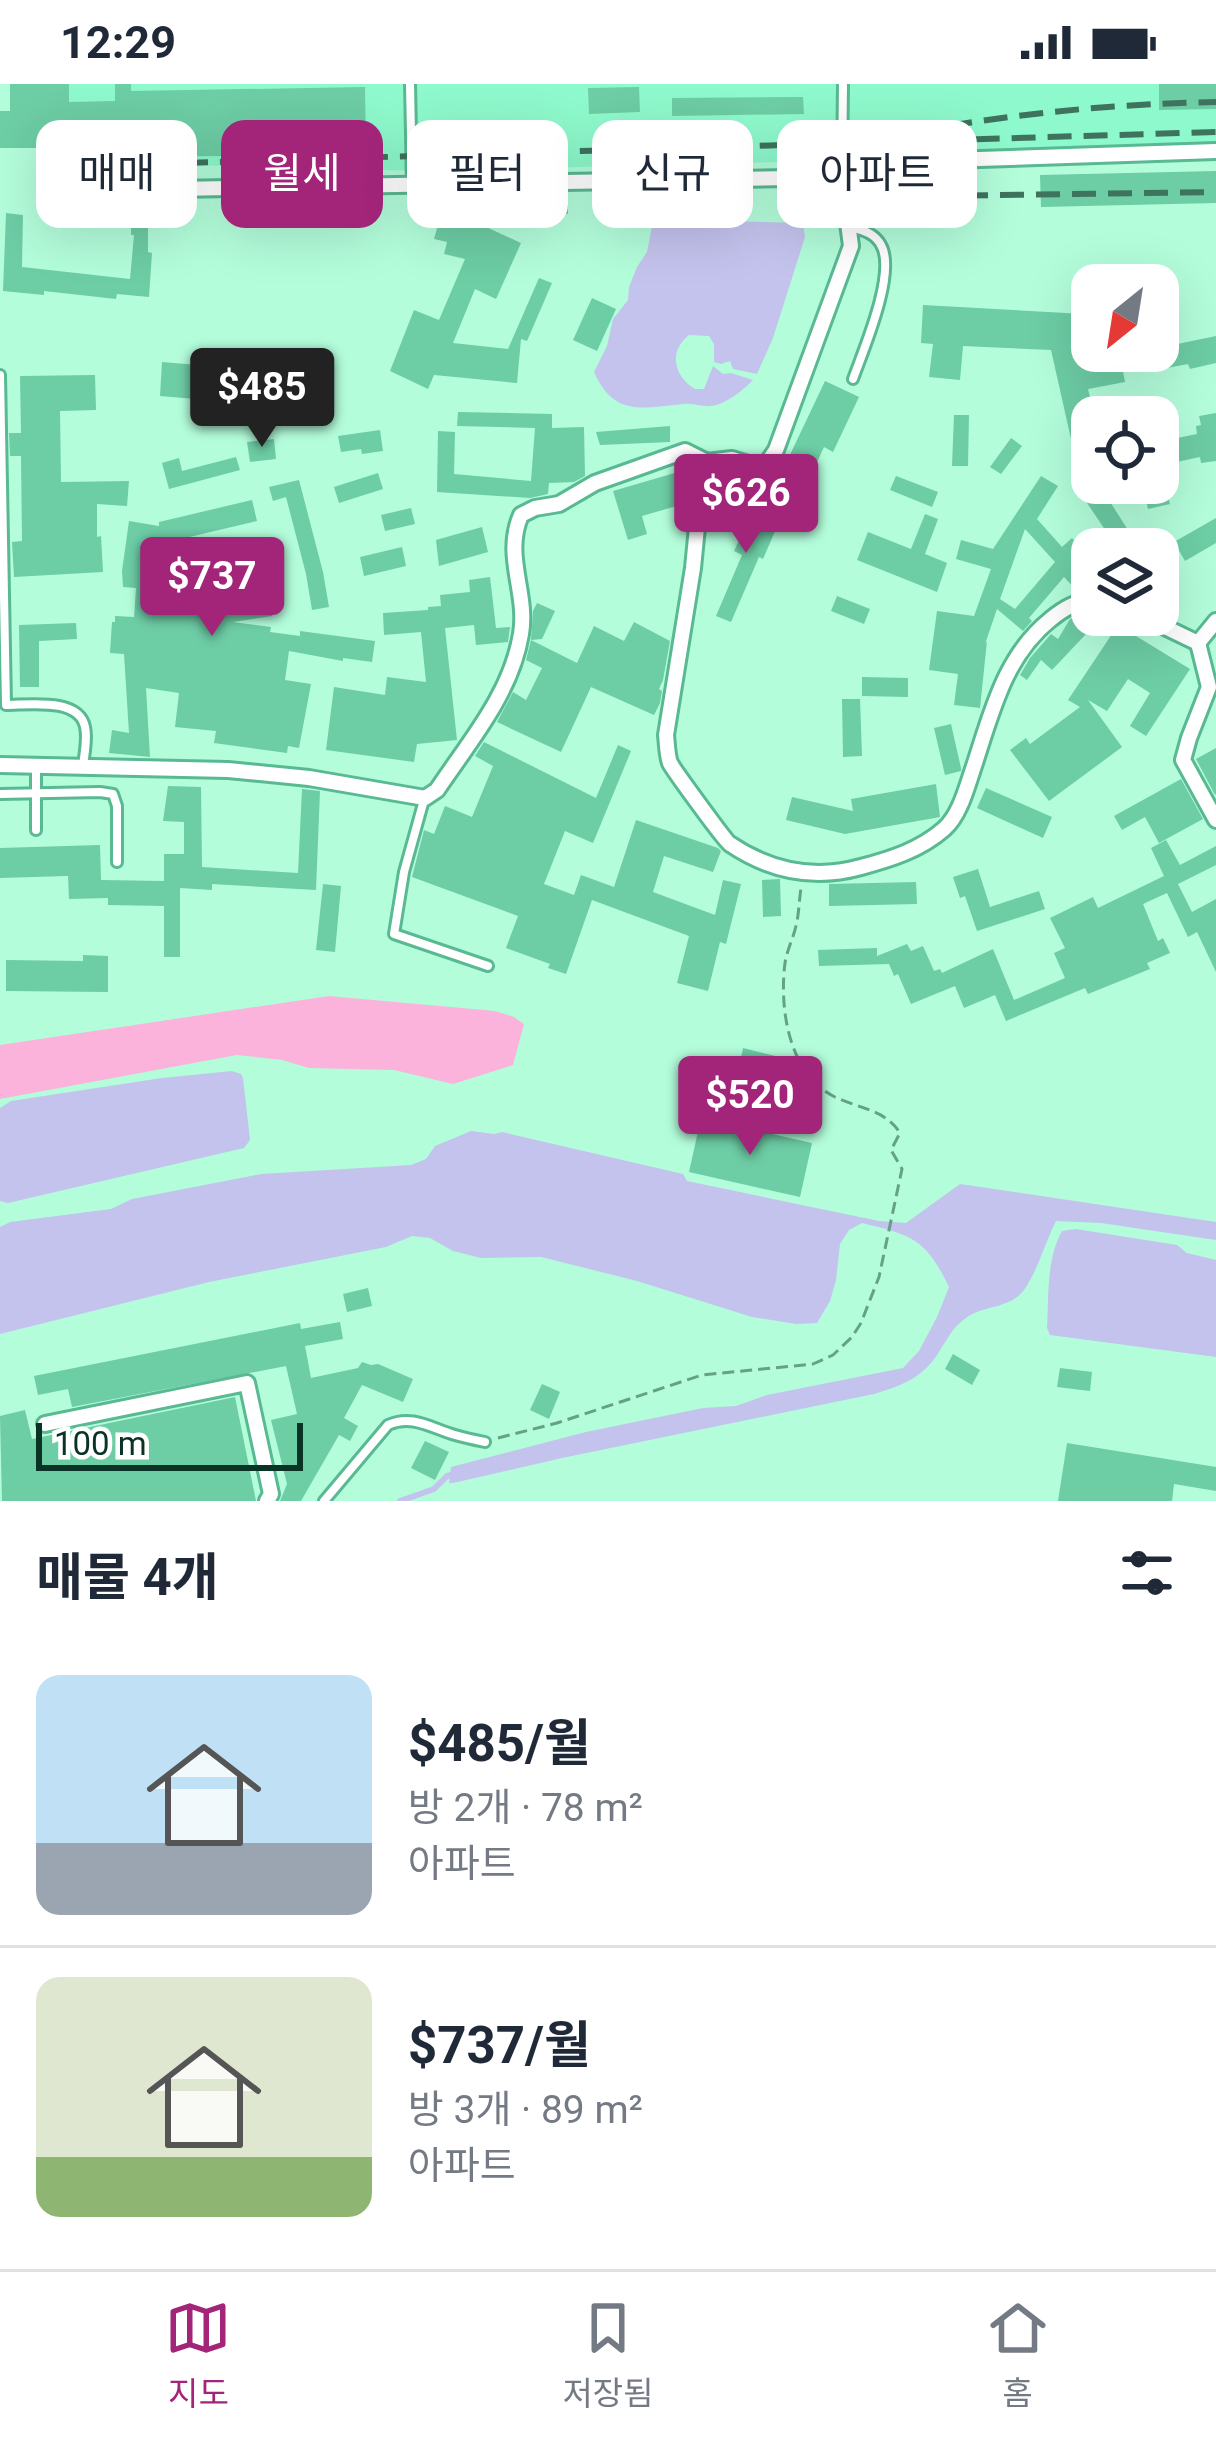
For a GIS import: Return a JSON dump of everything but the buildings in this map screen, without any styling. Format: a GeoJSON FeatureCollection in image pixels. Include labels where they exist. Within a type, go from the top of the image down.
{"type":"FeatureCollection","features":[{"type":"Feature","properties":{"kind":"street"},"geometry":{"type":"LineString","coordinates":[[977,159],[1216,151]]}},
{"type":"Feature","properties":{"kind":"street"},"geometry":{"type":"LineString","coordinates":[[568,181],[777,177]]}},
{"type":"Feature","properties":{"kind":"street"},"geometry":{"type":"LineString","coordinates":[[197,189],[407,184]]}},
{"type":"Feature","properties":{"kind":"street"},"geometry":{"type":"LineString","coordinates":[[0,765],[248,772],[425,799],[437,790],[490,712],[521,637],[523,603],[513,554],[521,515],[559,505],[595,483],[685,451],[706,463],[732,459],[765,466],[776,450],[851,246],[846,228]]}},
{"type":"Feature","properties":{"kind":"street"},"geometry":{"type":"LineString","coordinates":[[706,463],[707,485],[665,735],[670,763],[724,841],[763,864],[793,874],[848,871],[901,856],[947,827],[963,798],[1000,684],[1035,632],[1071,606]]}},
{"type":"Feature","properties":{"kind":"street"},"geometry":{"type":"LineString","coordinates":[[1198,643],[1216,621]]}},
{"type":"Feature","properties":{"kind":"street"},"geometry":{"type":"LineString","coordinates":[[1179,634],[1198,643]]}},
{"type":"Feature","properties":{"kind":"street"},"geometry":{"type":"LineString","coordinates":[[1198,643],[1209,687],[1183,760],[1216,820]]}},
{"type":"Feature","properties":{"kind":"street"},"geometry":{"type":"LineString","coordinates":[[45,1424],[247,1384],[271,1494],[267,1501]]}},
{"type":"Feature","properties":{"kind":"lane"},"geometry":{"type":"LineString","coordinates":[[410,84],[411,120]]}},
{"type":"Feature","properties":{"kind":"lane"},"geometry":{"type":"LineString","coordinates":[[843,84],[843,120]]}},
{"type":"Feature","properties":{"kind":"lane"},"geometry":{"type":"LineString","coordinates":[[853,228],[870,233],[886,258],[876,317],[853,379]]}},
{"type":"Feature","properties":{"kind":"lane"},"geometry":{"type":"LineString","coordinates":[[0,375],[6,706],[50,704],[74,711],[84,720],[86,732],[83,767]]}},
{"type":"Feature","properties":{"kind":"lane"},"geometry":{"type":"LineString","coordinates":[[36,766],[36,830]]}},
{"type":"Feature","properties":{"kind":"lane"},"geometry":{"type":"LineString","coordinates":[[0,794],[113,794],[117,862]]}},
{"type":"Feature","properties":{"kind":"lane"},"geometry":{"type":"LineString","coordinates":[[425,799],[404,872],[394,934],[488,966]]}},
{"type":"Feature","properties":{"kind":"lane"},"geometry":{"type":"LineString","coordinates":[[324,1501],[388,1425],[399,1420],[412,1419],[485,1442]]}},
{"type":"Feature","properties":{"kind":"path"},"geometry":{"type":"LineString","coordinates":[[485,1442],[702,1375],[813,1364],[832,1355],[861,1323],[879,1277],[902,1169],[891,1150],[900,1133],[878,1113],[820,1088],[803,1070],[792,1044],[784,998],[785,960],[797,924],[802,873]]}},
{"type":"Feature","properties":{"kind":"shaded area"},"geometry":{"type":"Polygon","coordinates":[[[39,84],[1216,84],[1216,151],[977,157],[977,120],[777,120],[777,162],[753,163],[753,120],[592,120],[592,167],[568,167],[568,120],[407,120],[407,171],[383,170],[383,120],[221,120],[221,166],[197,165],[197,120],[41,120],[39,84]]]}},
{"type":"Feature","properties":{"kind":"shaded area"},"geometry":{"type":"Polygon","coordinates":[[[329,996],[495,1011],[524,1024],[513,1065],[453,1084],[394,1070],[309,1068],[237,1055],[0,1099],[0,1045],[329,996]]]}},
{"type":"Feature","properties":{"kind":"water"},"geometry":{"type":"Polygon","coordinates":[[[753,222],[804,228],[805,237],[773,338],[757,374],[733,369],[730,361],[714,362],[709,336],[689,335],[678,348],[678,371],[695,389],[704,389],[713,366],[723,374],[753,380],[729,399],[712,406],[631,406],[611,397],[594,372],[613,319],[628,300],[629,287],[647,252],[652,228],[753,228],[753,222]]]}},
{"type":"Feature","properties":{"kind":"water"},"geometry":{"type":"Polygon","coordinates":[[[232,1071],[243,1078],[250,1140],[244,1148],[8,1203],[0,1201],[0,1108],[11,1101],[232,1071]]]}},
{"type":"Feature","properties":{"kind":"water"},"geometry":{"type":"Polygon","coordinates":[[[471,1131],[502,1132],[683,1174],[687,1181],[879,1221],[906,1223],[960,1184],[1216,1222],[1216,1240],[1056,1221],[1024,1290],[1011,1301],[961,1322],[931,1363],[901,1384],[874,1394],[453,1483],[449,1483],[451,1467],[586,1432],[703,1408],[736,1406],[767,1395],[903,1368],[919,1351],[949,1287],[933,1258],[916,1242],[862,1223],[849,1230],[840,1244],[830,1301],[817,1323],[796,1324],[752,1317],[541,1257],[481,1258],[412,1236],[386,1247],[209,1282],[0,1334],[0,1227],[10,1222],[111,1209],[132,1199],[261,1174],[411,1165],[426,1159],[435,1146],[471,1131]]]}},
{"type":"Feature","properties":{"kind":"water"},"geometry":{"type":"Polygon","coordinates":[[[1076,1229],[1177,1245],[1187,1253],[1216,1260],[1216,1357],[1050,1335],[1048,1291],[1053,1254],[1062,1231],[1076,1229]]]}},
{"type":"Feature","properties":{"kind":"waterway"},"geometry":{"type":"LineString","coordinates":[[400,1501],[434,1489],[455,1474]]}},
{"type":"Feature","properties":{"kind":"railway"},"geometry":{"type":"LineString","coordinates":[[977,122],[1082,109],[1216,102]]}},
{"type":"Feature","properties":{"kind":"railway"},"geometry":{"type":"LineString","coordinates":[[197,163],[1216,132]]}},
{"type":"Feature","properties":{"kind":"railway"},"geometry":{"type":"LineString","coordinates":[[977,195],[1216,192]]}}]}
